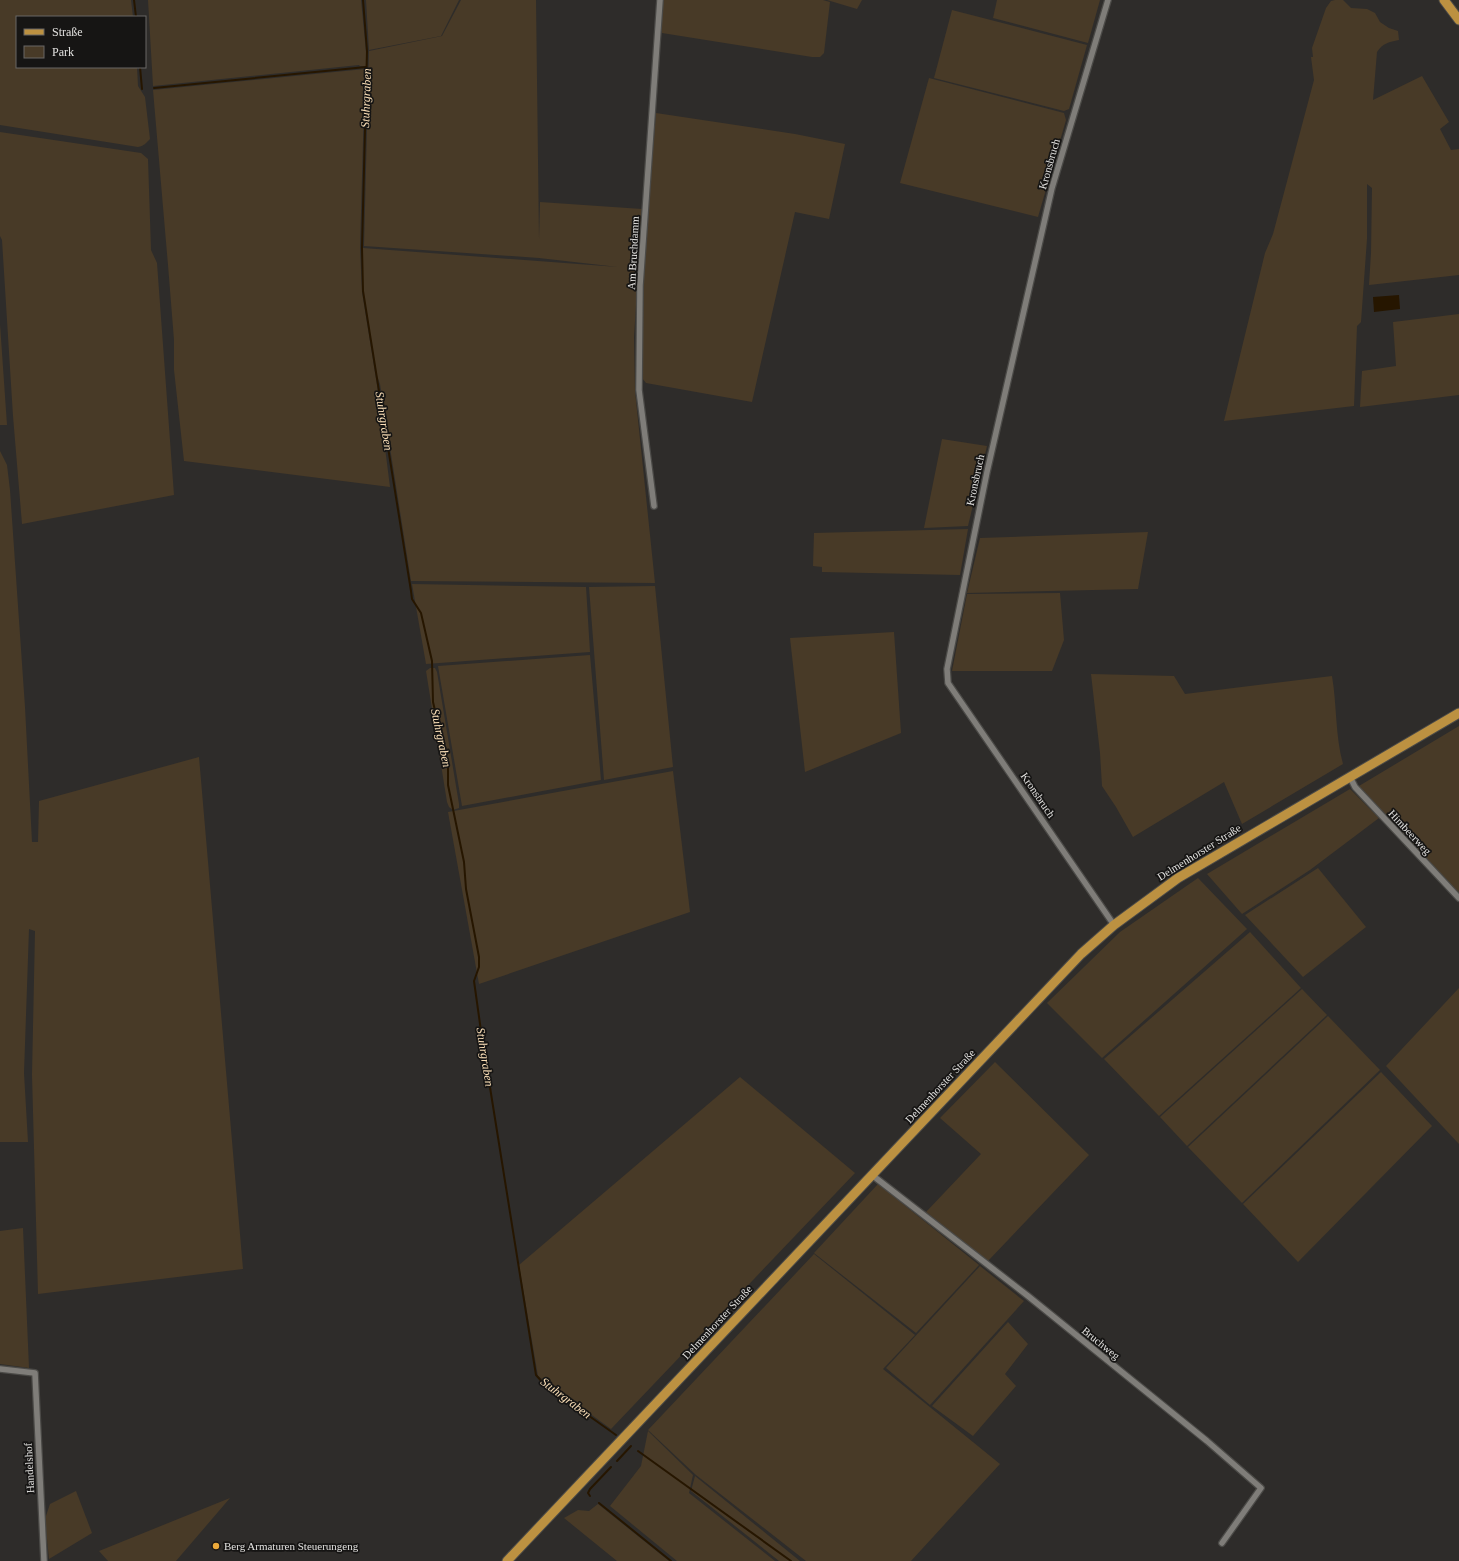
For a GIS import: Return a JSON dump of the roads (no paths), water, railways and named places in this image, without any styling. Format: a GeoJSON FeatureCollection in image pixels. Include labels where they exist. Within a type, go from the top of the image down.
{"type":"FeatureCollection","features":[{"type":"Feature","properties":{"kind":"main road"},"geometry":{"type":"LineString","coordinates":[[1444,0],[1459,20]]}},
{"type":"Feature","properties":{"kind":"main road","name":"Delmenhorster Straße"},"geometry":{"type":"LineString","coordinates":[[506,1561],[1081,954],[1114,925],[1178,878],[1459,712]]}},
{"type":"Feature","properties":{"kind":"street","name":"Am Bruchdamm"},"geometry":{"type":"LineString","coordinates":[[654,506],[639,390],[640,285],[660,0]]}},
{"type":"Feature","properties":{"kind":"street","name":"Kronsbruch"},"geometry":{"type":"LineString","coordinates":[[1108,0],[1052,188],[987,472],[947,669],[948,683],[1114,925]]}},
{"type":"Feature","properties":{"kind":"street","name":"Himbeerweg"},"geometry":{"type":"LineString","coordinates":[[1350,777],[1355,787],[1459,898]]}},
{"type":"Feature","properties":{"kind":"street","name":"Bruchweg"},"geometry":{"type":"LineString","coordinates":[[872,1175],[1028,1296],[1207,1441],[1261,1488],[1222,1543]]}},
{"type":"Feature","properties":{"kind":"street","name":"Handelshof"},"geometry":{"type":"LineString","coordinates":[[0,1369],[35,1373],[44,1561]]}},
{"type":"Feature","properties":{"kind":"waterway"},"geometry":{"type":"LineString","coordinates":[[134,0],[136,16]]}},
{"type":"Feature","properties":{"kind":"waterway","name":"Stuhrgraben"},"geometry":{"type":"LineString","coordinates":[[363,0],[367,51],[362,248],[363,291],[412,599],[421,613],[432,661],[433,702],[438,723],[440,742],[448,764],[448,785],[464,862],[466,889],[479,957],[479,967],[474,981],[536,1375],[544,1384],[616,1435]]}},
{"type":"Feature","properties":{"kind":"waterway"},"geometry":{"type":"LineString","coordinates":[[154,88],[366,67]]}},
{"type":"Feature","properties":{"kind":"waterway"},"geometry":{"type":"LineString","coordinates":[[140,68],[142,89]]}},
{"type":"Feature","properties":{"kind":"waterway"},"geometry":{"type":"LineString","coordinates":[[617,1461],[631,1446]]}},
{"type":"Feature","properties":{"kind":"waterway","name":"Stuhrgraben"},"geometry":{"type":"LineString","coordinates":[[638,1451],[791,1561]]}},
{"type":"Feature","properties":{"kind":"waterway"},"geometry":{"type":"LineString","coordinates":[[590,1496],[588,1493],[590,1489],[611,1467]]}},
{"type":"Feature","properties":{"kind":"waterway"},"geometry":{"type":"LineString","coordinates":[[599,1503],[671,1561]]}},
{"type":"Feature","properties":{"kind":"place","name":"Berg Armaturen Steuerungeng"},"geometry":{"type":"Point","coordinates":[216,1546]}}]}
